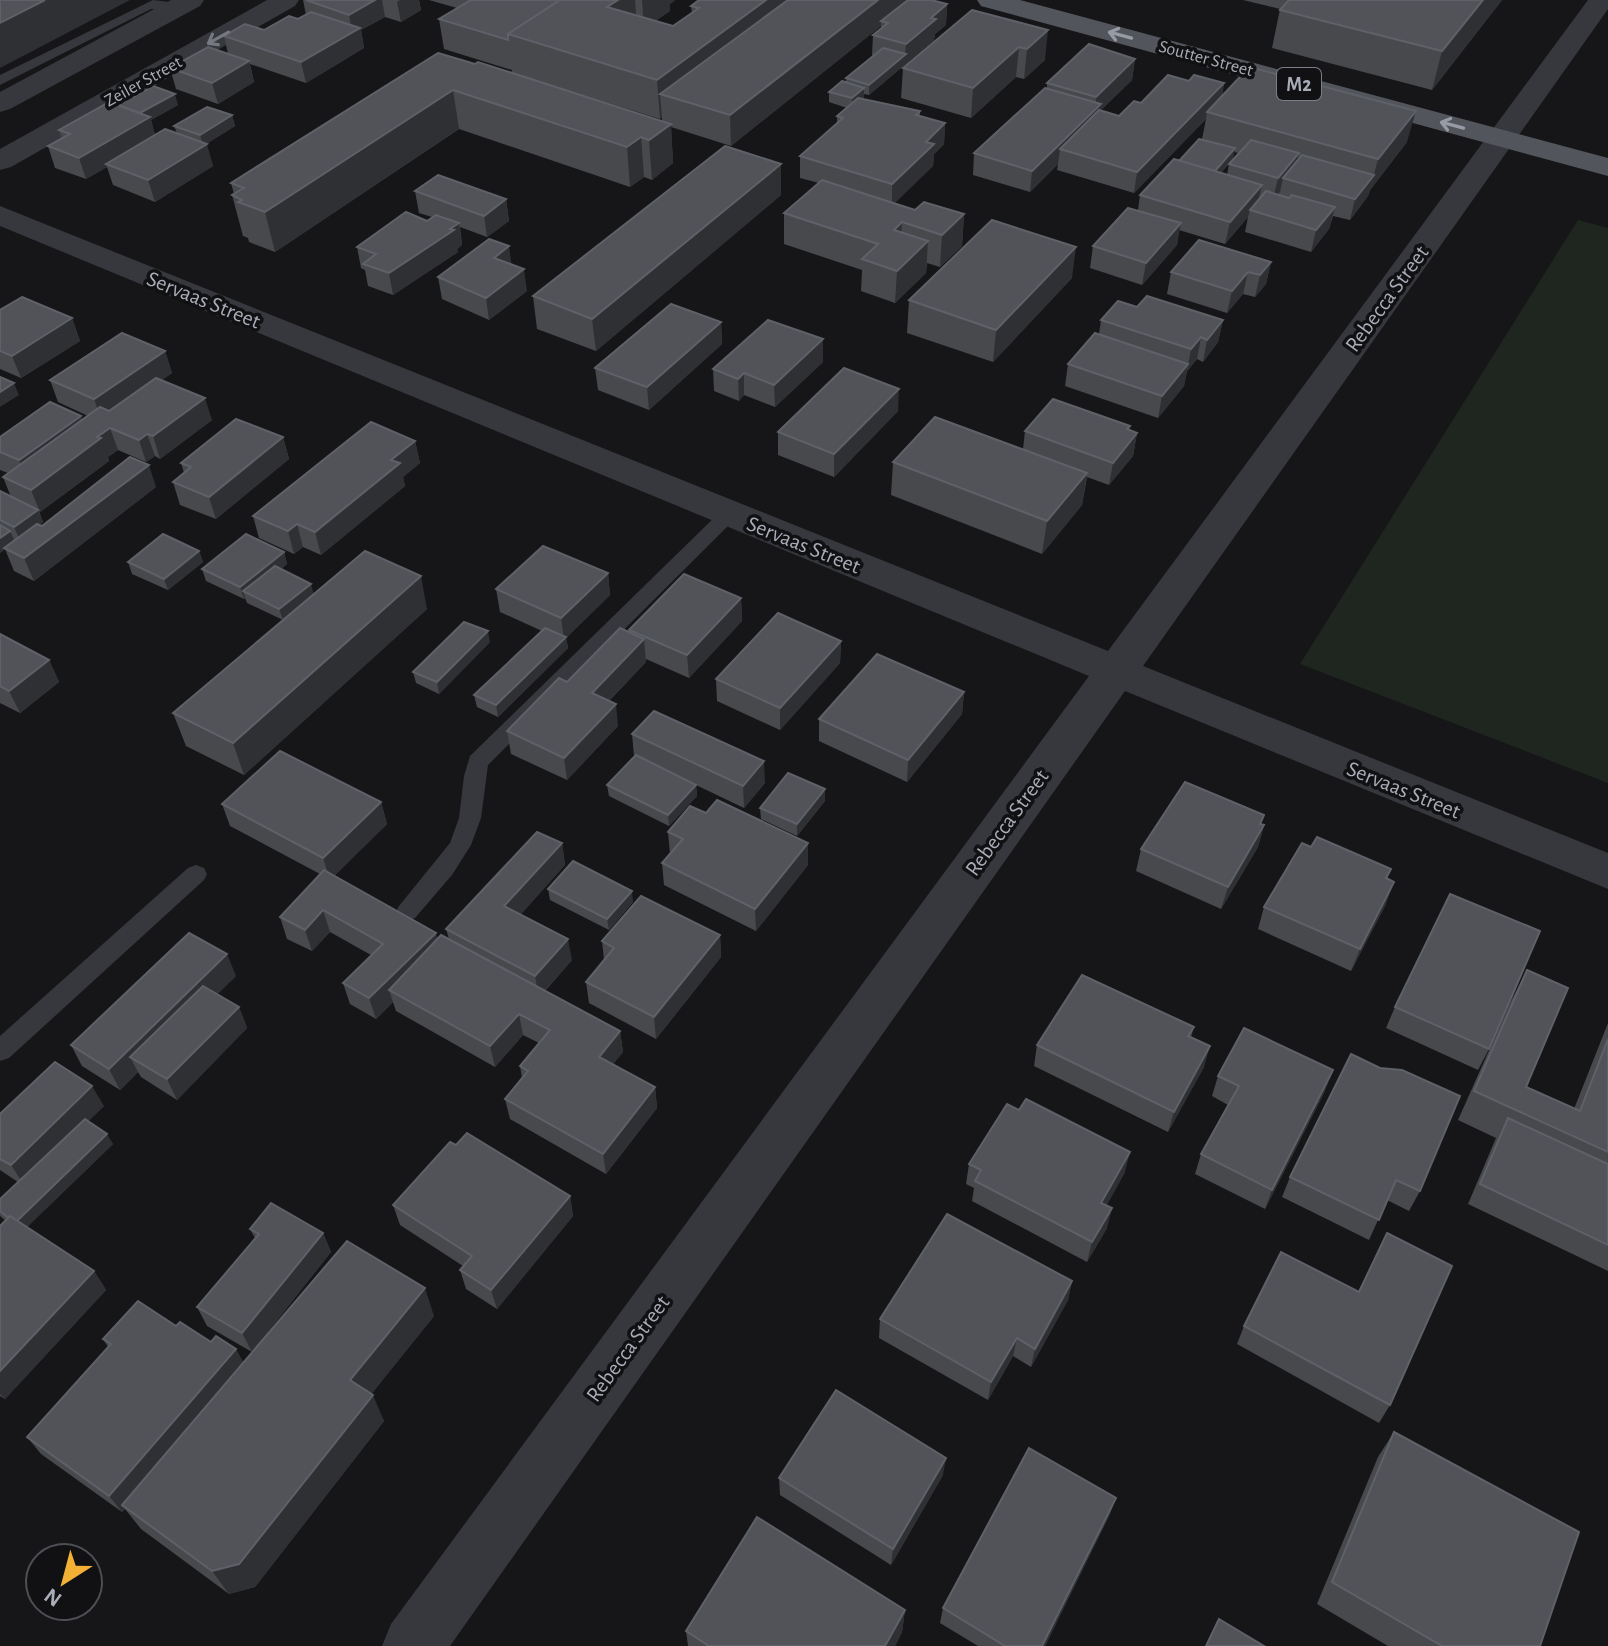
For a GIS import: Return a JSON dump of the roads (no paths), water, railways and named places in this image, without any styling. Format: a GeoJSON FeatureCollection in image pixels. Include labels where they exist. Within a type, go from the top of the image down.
{"type":"FeatureCollection","features":[{"type":"Feature","properties":{"kind":"main road","name":"Soutter Street"},"geometry":{"type":"LineString","coordinates":[[990,0],[1608,167]]}},
{"type":"Feature","properties":{"kind":"street","name":"Zeiler Street"},"geometry":{"type":"LineString","coordinates":[[0,161],[286,0]]}},
{"type":"Feature","properties":{"kind":"street","name":"Rebecca Street"},"geometry":{"type":"LineString","coordinates":[[413,1646],[1601,0]]}},
{"type":"Feature","properties":{"kind":"street"},"geometry":{"type":"LineString","coordinates":[[0,103],[73,54],[184,4]]}},
{"type":"Feature","properties":{"kind":"street","name":"Servaas Street"},"geometry":{"type":"LineString","coordinates":[[0,215],[1608,872]]}},
{"type":"Feature","properties":{"kind":"lane"},"geometry":{"type":"LineString","coordinates":[[0,81],[73,54]]}},
{"type":"Feature","properties":{"kind":"lane"},"geometry":{"type":"LineString","coordinates":[[407,912],[450,862],[465,836],[474,794],[472,780],[478,762],[729,514]]}},
{"type":"Feature","properties":{"kind":"lane"},"geometry":{"type":"LineString","coordinates":[[0,1051],[196,874]]}}]}
